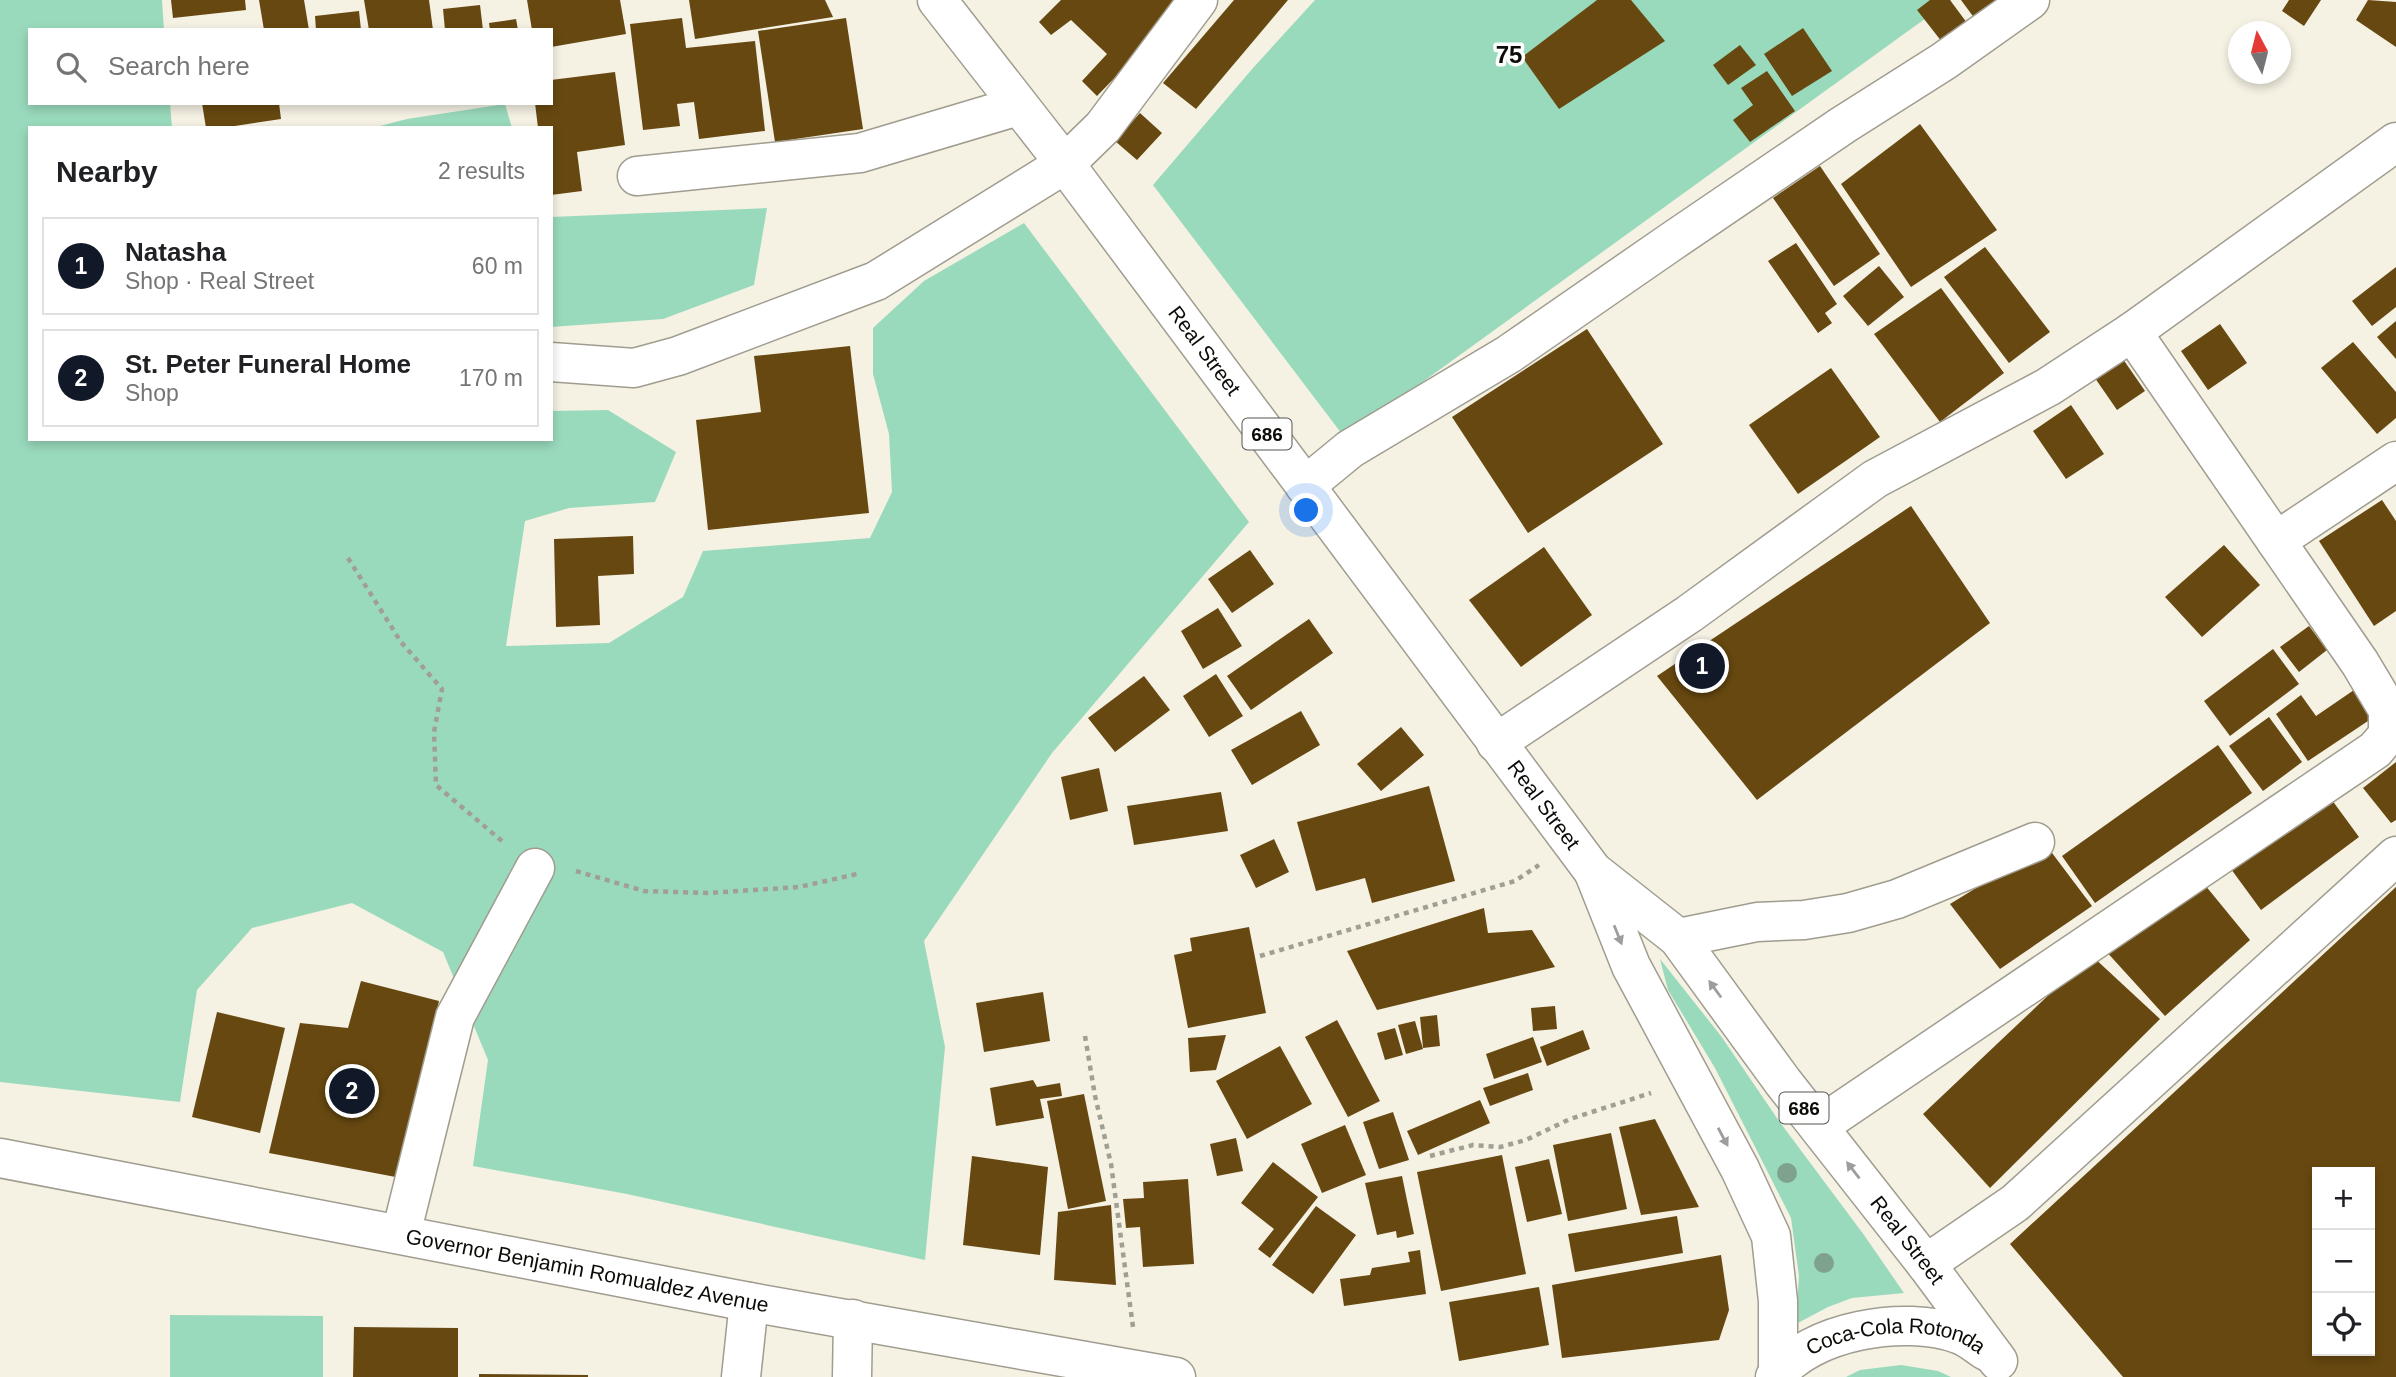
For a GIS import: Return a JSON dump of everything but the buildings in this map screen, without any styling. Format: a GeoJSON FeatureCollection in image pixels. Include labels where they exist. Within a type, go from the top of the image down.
{"type":"FeatureCollection","features":[{"type":"Feature","properties":{"kind":"street","name":"Real Street"},"geometry":{"type":"LineString","coordinates":[[937,0],[1065,164],[1582,857],[1678,938],[1783,1082],[2005,1369]]}},
{"type":"Feature","properties":{"kind":"street"},"geometry":{"type":"LineString","coordinates":[[553,362],[634,368],[678,356],[876,281],[1065,164],[1103,127],[1198,0]]}},
{"type":"Feature","properties":{"kind":"street"},"geometry":{"type":"LineString","coordinates":[[1305,486],[1350,449],[1509,354],[1843,125],[1944,61],[2030,0]]}},
{"type":"Feature","properties":{"kind":"street"},"geometry":{"type":"LineString","coordinates":[[637,176],[860,153],[1018,106]]}},
{"type":"Feature","properties":{"kind":"street"},"geometry":{"type":"LineString","coordinates":[[1496,743],[1689,614],[1875,479],[2048,387],[2132,332],[2396,142]]}},
{"type":"Feature","properties":{"kind":"street"},"geometry":{"type":"LineString","coordinates":[[1819,1126],[2375,750],[2388,735],[2388,710],[2360,663],[2132,332]]}},
{"type":"Feature","properties":{"kind":"street"},"geometry":{"type":"LineString","coordinates":[[2276,541],[2396,461]]}},
{"type":"Feature","properties":{"kind":"street"},"geometry":{"type":"LineString","coordinates":[[1678,938],[1757,922],[1848,913],[1897,899],[2035,842]]}},
{"type":"Feature","properties":{"kind":"street"},"geometry":{"type":"LineString","coordinates":[[1926,1264],[2015,1203],[2396,856]]}},
{"type":"Feature","properties":{"kind":"street","name":"Real Street"},"geometry":{"type":"LineString","coordinates":[[1582,857],[1631,966],[1740,1169],[1771,1236],[1778,1301],[1776,1375]]}},
{"type":"Feature","properties":{"kind":"street"},"geometry":{"type":"LineString","coordinates":[[401,1234],[455,1017],[534,867]]}},
{"type":"Feature","properties":{"kind":"street","name":"Governor Benjamin Romualdez Avenue"},"geometry":{"type":"LineString","coordinates":[[0,1158],[749,1302],[1142,1373]]}},
{"type":"Feature","properties":{"kind":"street"},"geometry":{"type":"LineString","coordinates":[[741,1377],[749,1302]]}},
{"type":"Feature","properties":{"kind":"street"},"geometry":{"type":"LineString","coordinates":[[852,1377],[853,1319]]}},
{"type":"Feature","properties":{"kind":"street","name":"Coca-Cola Rotonda"},"geometry":{"type":"LineString","coordinates":[[1776,1375],[1792,1361],[1831,1340],[1852,1332],[1891,1326],[1939,1328],[1961,1334],[2005,1369]]}},
{"type":"Feature","properties":{"kind":"path"},"geometry":{"type":"LineString","coordinates":[[348,558],[401,642],[442,689],[434,732],[436,785],[534,867],[583,871],[644,891],[708,892],[799,887],[857,874]]}},
{"type":"Feature","properties":{"kind":"path"},"geometry":{"type":"LineString","coordinates":[[1260,956],[1515,881],[1582,857]]}},
{"type":"Feature","properties":{"kind":"path"},"geometry":{"type":"LineString","coordinates":[[1085,1036],[1095,1096],[1111,1164],[1126,1284],[1142,1373]]}},
{"type":"Feature","properties":{"kind":"path"},"geometry":{"type":"LineString","coordinates":[[1430,1156],[1473,1145],[1500,1147],[1526,1139],[1570,1119],[1643,1097],[1689,1073]]}},
{"type":"Feature","properties":{"kind":"green space"},"geometry":{"type":"Polygon","coordinates":[[[0,0],[162,0],[164,28],[28,28],[28,105],[170,105],[172,126],[28,126],[28,441],[553,441],[553,411],[608,410],[676,452],[655,502],[569,508],[525,521],[506,646],[609,643],[683,597],[703,551],[870,538],[892,492],[889,434],[873,374],[873,328],[924,281],[1024,223],[1249,522],[1052,753],[924,941],[945,1047],[925,1260],[627,1194],[473,1166],[488,1060],[443,952],[352,903],[252,928],[197,990],[180,1102],[0,1082],[0,0]]]}},
{"type":"Feature","properties":{"kind":"green space"},"geometry":{"type":"Polygon","coordinates":[[[1315,0],[1951,0],[1345,438],[1153,185],[1315,0]]]}},
{"type":"Feature","properties":{"kind":"green space"},"geometry":{"type":"Polygon","coordinates":[[[505,105],[511,126],[380,126],[407,119],[505,105]]]}},
{"type":"Feature","properties":{"kind":"green space"},"geometry":{"type":"Polygon","coordinates":[[[767,208],[754,285],[663,319],[553,327],[553,217],[767,208]]]}},
{"type":"Feature","properties":{"kind":"green space"},"geometry":{"type":"Polygon","coordinates":[[[1660,959],[1721,1036],[1904,1293],[1852,1298],[1796,1324],[1799,1276],[1791,1218],[1715,1068],[1668,990],[1660,959]]]}},
{"type":"Feature","properties":{"kind":"green space"},"geometry":{"type":"Polygon","coordinates":[[[170,1315],[323,1316],[323,1377],[170,1377],[170,1315]]]}},
{"type":"Feature","properties":{"kind":"green space"},"geometry":{"type":"Polygon","coordinates":[[[1901,1365],[1938,1371],[1951,1377],[1846,1377],[1860,1370],[1901,1365]]]}},
{"type":"Feature","properties":{"kind":"place","name":"Natasha"},"geometry":{"type":"Point","coordinates":[1702,666]}},
{"type":"Feature","properties":{"kind":"place","name":"St. Peter Funeral Home"},"geometry":{"type":"Point","coordinates":[352,1091]}},
{"type":"Feature","properties":{"kind":"district","name":"75"},"geometry":{"type":"Point","coordinates":[1509,55]}}]}
